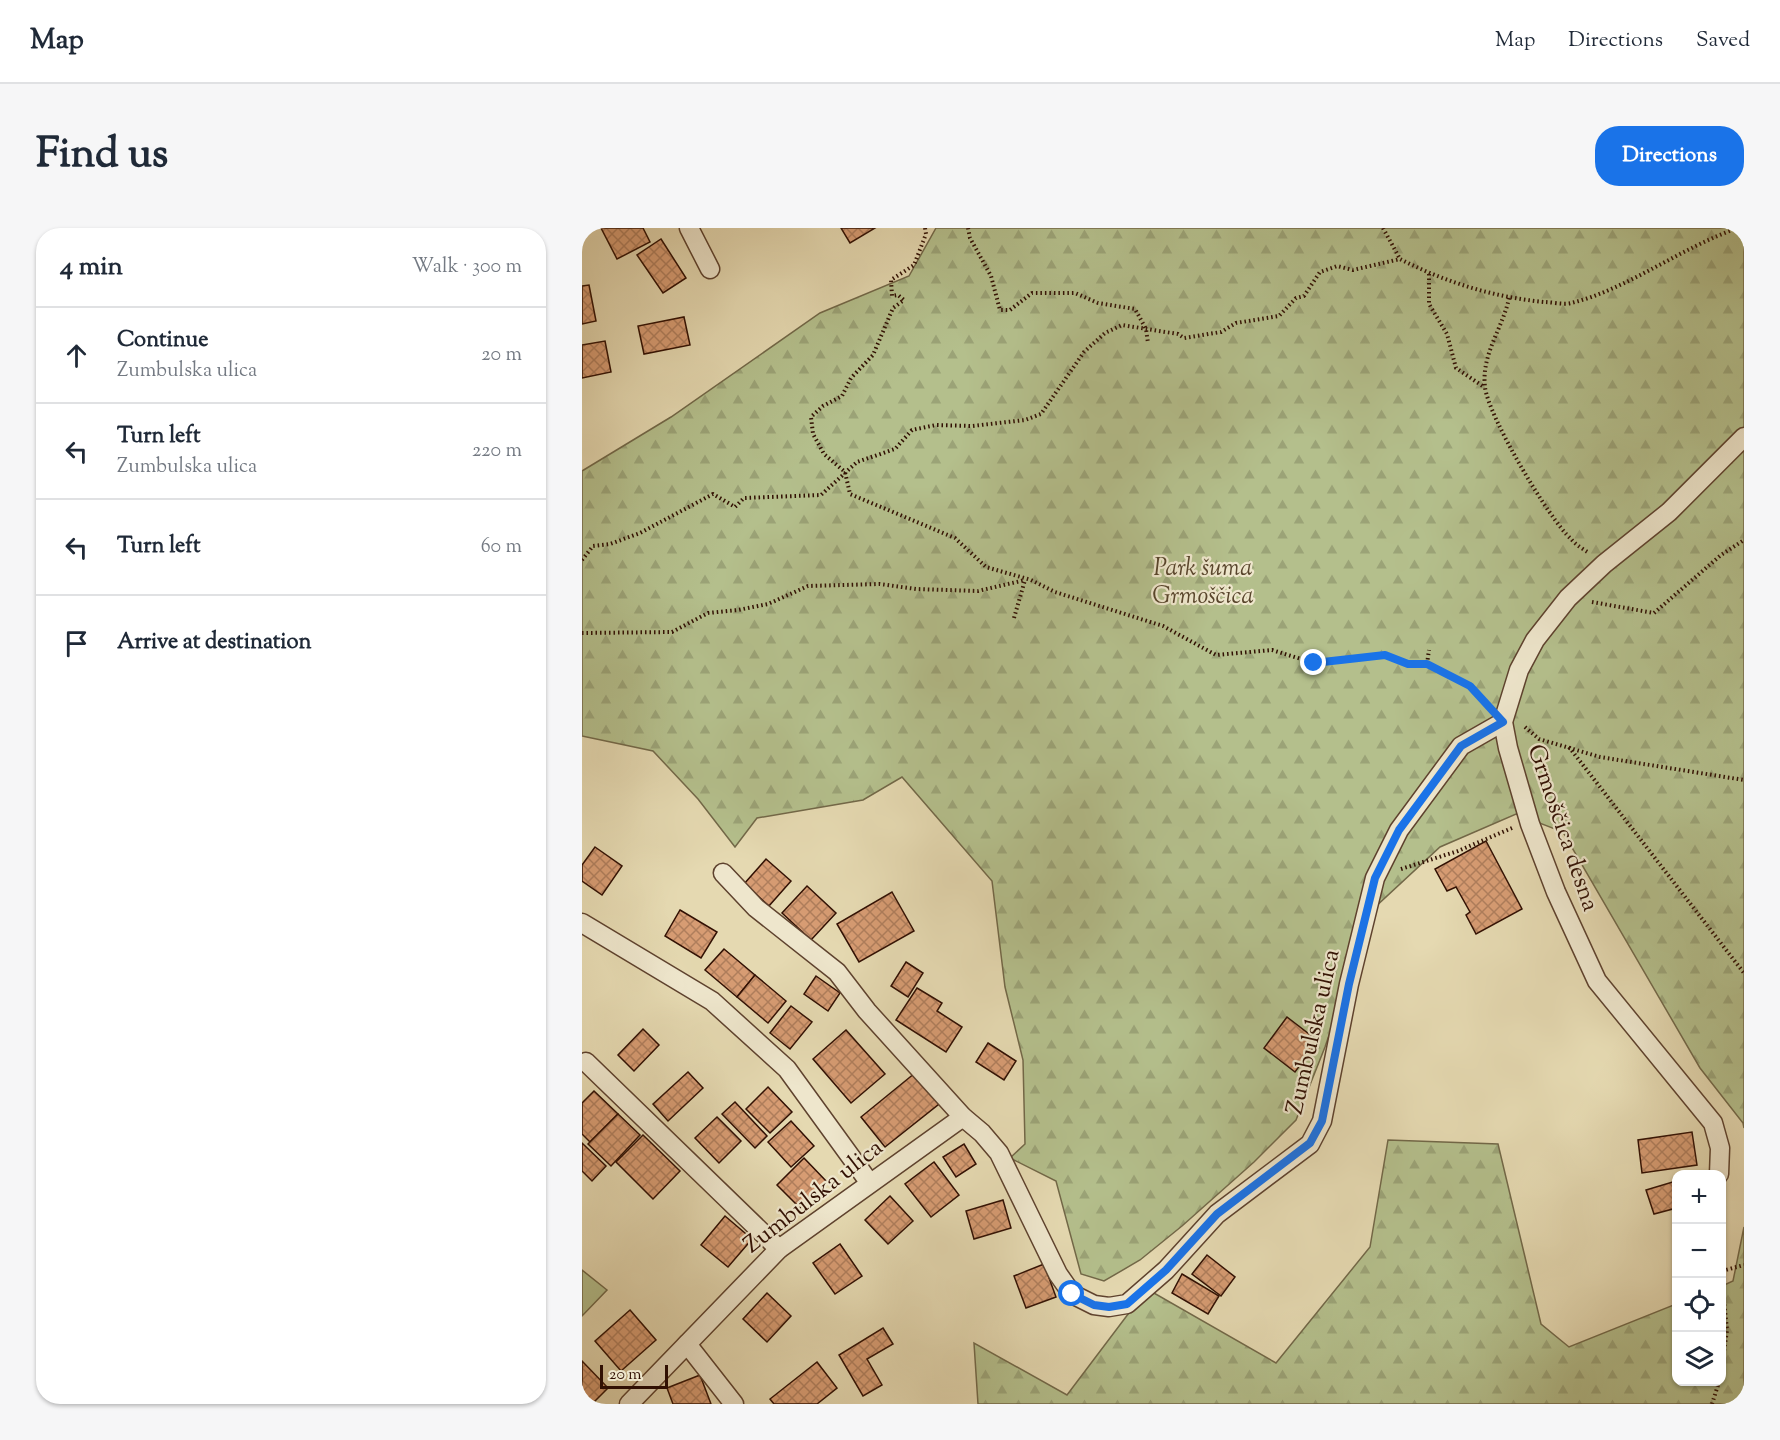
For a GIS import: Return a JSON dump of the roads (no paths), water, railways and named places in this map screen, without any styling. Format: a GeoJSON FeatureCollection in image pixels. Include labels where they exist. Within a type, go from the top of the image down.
{"type":"FeatureCollection","features":[{"type":"Feature","properties":{"kind":"street"},"geometry":{"type":"LineString","coordinates":[[689,228],[710,269]]}},
{"type":"Feature","properties":{"kind":"street","name":"Grmoščica desna"},"geometry":{"type":"LineString","coordinates":[[1719,1170],[1720,1148],[1713,1123],[1597,981],[1556,892],[1530,824],[1508,748],[1503,722],[1519,670],[1535,640],[1568,598],[1604,564],[1669,512],[1744,437]]}},
{"type":"Feature","properties":{"kind":"street","name":"Zumbulska ulica"},"geometry":{"type":"LineString","coordinates":[[723,873],[756,908],[837,972],[867,1011],[963,1117],[982,1132],[999,1153],[1058,1274],[1072,1294],[1094,1305],[1109,1307],[1127,1304],[1166,1270],[1217,1214],[1310,1143],[1322,1121],[1349,984],[1375,878],[1399,830],[1461,746],[1503,722]]}},
{"type":"Feature","properties":{"kind":"street"},"geometry":{"type":"LineString","coordinates":[[582,923],[712,1001],[787,1070],[869,1182]]}},
{"type":"Feature","properties":{"kind":"street"},"geometry":{"type":"LineString","coordinates":[[586,1062],[779,1249]]}},
{"type":"Feature","properties":{"kind":"street","name":"Zumbulska ulica"},"geometry":{"type":"LineString","coordinates":[[628,1404],[779,1249],[869,1182],[963,1117]]}},
{"type":"Feature","properties":{"kind":"street"},"geometry":{"type":"LineString","coordinates":[[687,1344],[734,1404]]}},
{"type":"Feature","properties":{"kind":"park label","name":"Park šuma Grmoščica"},"geometry":{"type":"Point","coordinates":[1203,583]}}]}
